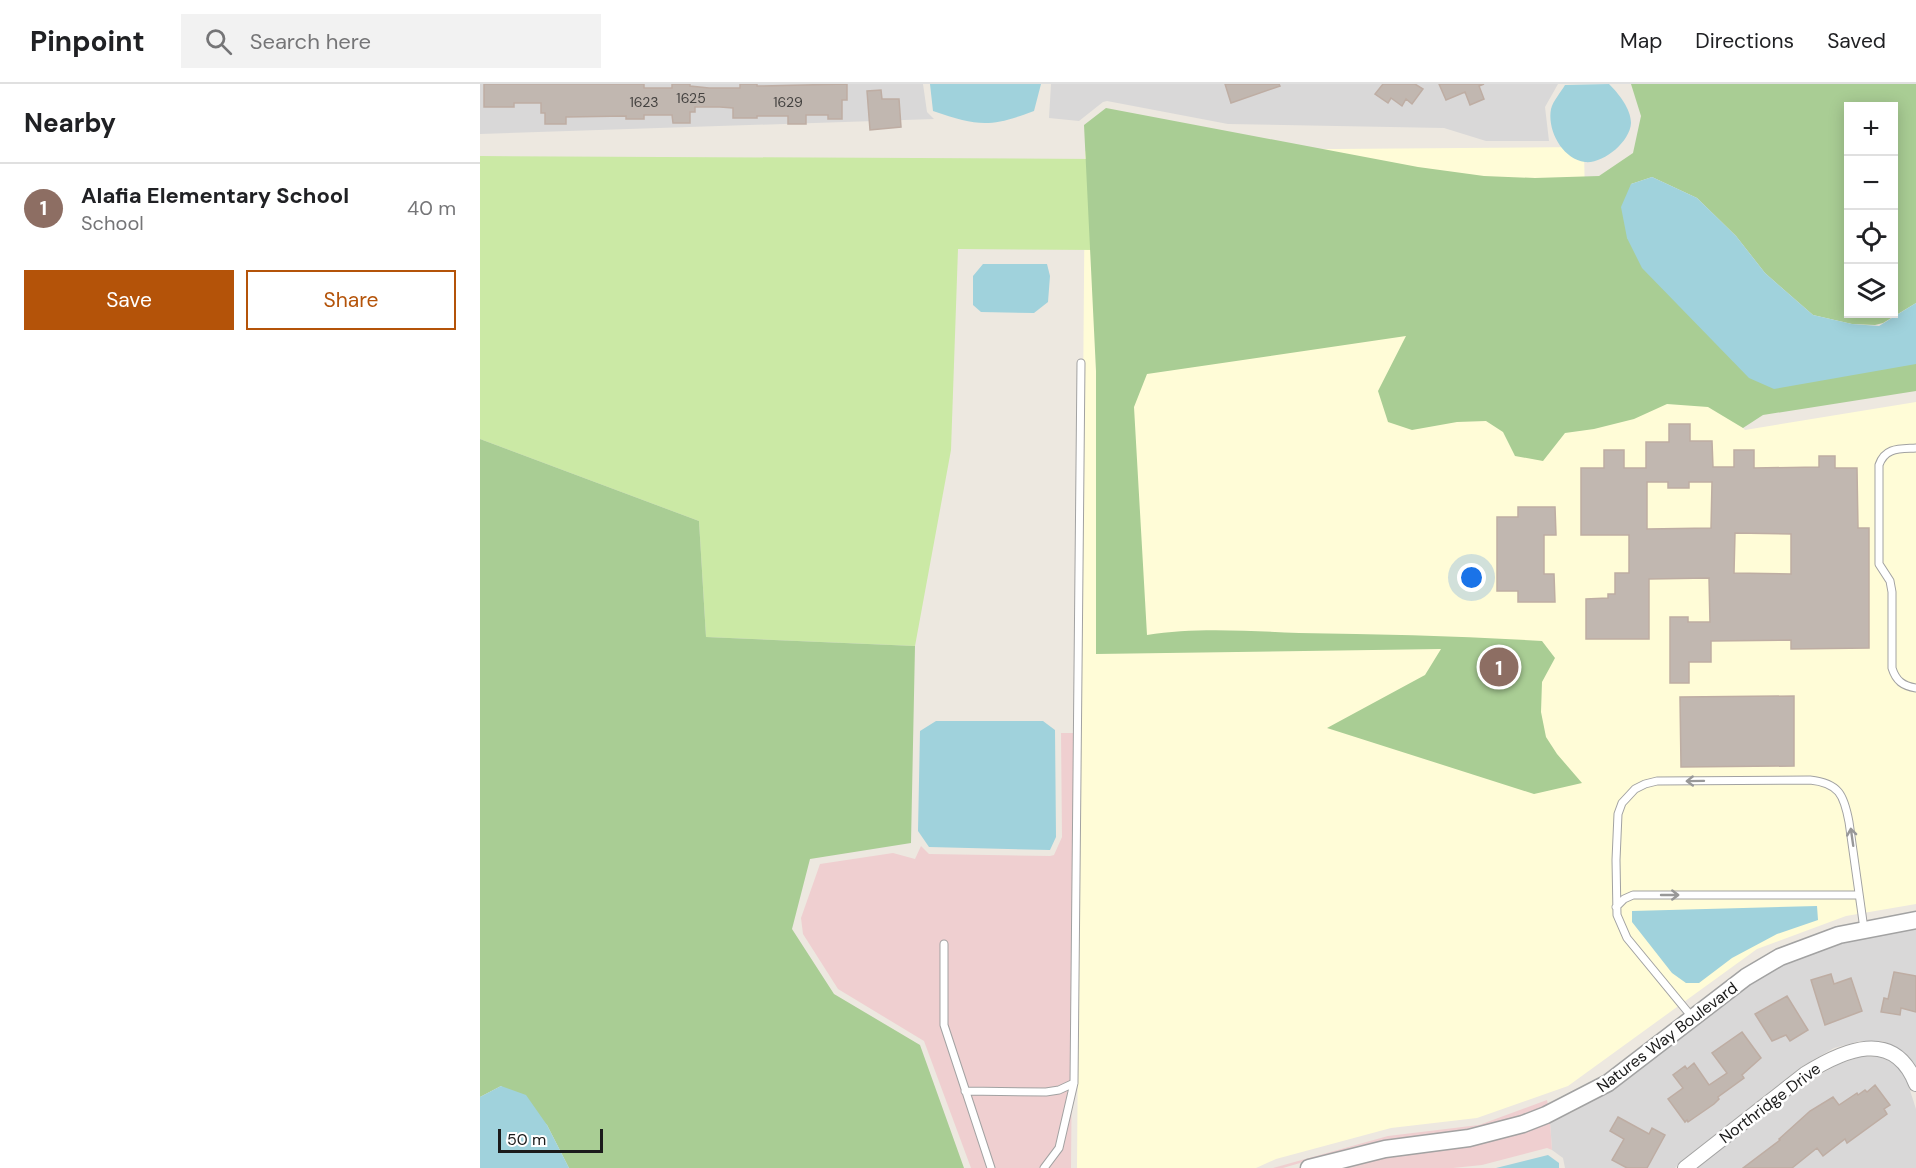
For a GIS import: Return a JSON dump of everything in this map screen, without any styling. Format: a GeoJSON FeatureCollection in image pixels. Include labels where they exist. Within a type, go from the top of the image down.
{"type":"FeatureCollection","features":[{"type":"Feature","properties":{"kind":"street","name":"Natures Way Boulevard"},"geometry":{"type":"LineString","coordinates":[[1309,1168],[1385,1149],[1470,1138],[1523,1124],[1546,1115],[1608,1083],[1746,977],[1780,957],[1815,942],[1864,929],[1916,920]]}},
{"type":"Feature","properties":{"kind":"street","name":"Northridge Drive"},"geometry":{"type":"LineString","coordinates":[[1685,1168],[1805,1074],[1820,1064],[1849,1052],[1874,1048],[1893,1054],[1906,1065],[1916,1084]]}},
{"type":"Feature","properties":{"kind":"lane"},"geometry":{"type":"LineString","coordinates":[[1044,1168],[1059,1148],[1074,1083],[1081,363]]}},
{"type":"Feature","properties":{"kind":"lane"},"geometry":{"type":"LineString","coordinates":[[1916,448],[1896,449],[1888,452],[1881,458],[1879,465],[1879,564],[1890,581],[1892,592],[1892,668],[1901,684],[1916,688]]}},
{"type":"Feature","properties":{"kind":"lane"},"geometry":{"type":"LineString","coordinates":[[1692,1018],[1627,938],[1619,922],[1616,907],[1618,814],[1622,803],[1635,789],[1657,781],[1810,780],[1830,785],[1843,796],[1846,804],[1864,929]]}},
{"type":"Feature","properties":{"kind":"lane"},"geometry":{"type":"LineString","coordinates":[[1616,907],[1624,899],[1633,895],[1859,895]]}},
{"type":"Feature","properties":{"kind":"lane"},"geometry":{"type":"LineString","coordinates":[[944,944],[944,1025],[991,1168]]}},
{"type":"Feature","properties":{"kind":"lane"},"geometry":{"type":"LineString","coordinates":[[965,1090],[1046,1092],[1059,1090],[1074,1083]]}},
{"type":"Feature","properties":{"kind":"shaded area"},"geometry":{"type":"Polygon","coordinates":[[[480,84],[923,84],[927,112],[934,119],[480,134],[480,84]]]}},
{"type":"Feature","properties":{"kind":"shaded area"},"geometry":{"type":"Polygon","coordinates":[[[1051,84],[1558,84],[1545,107],[1549,141],[1486,141],[1444,128],[1228,124],[1107,101],[1079,121],[1049,118],[1051,84]]]}},
{"type":"Feature","properties":{"kind":"shaded area"},"geometry":{"type":"Polygon","coordinates":[[[1584,147],[1586,261],[1745,430],[1916,402],[1916,904],[1846,916],[1757,949],[1568,1086],[1477,1118],[1391,1128],[1276,1159],[1256,1168],[1077,1168],[1085,151],[1584,147]]]}},
{"type":"Feature","properties":{"kind":"shaded area"},"geometry":{"type":"Polygon","coordinates":[[[1061,733],[1075,733],[1071,1168],[971,1168],[924,1041],[838,989],[803,934],[801,918],[820,864],[893,853],[915,859],[921,846],[929,854],[1054,855],[1062,837],[1061,733]]]}},
{"type":"Feature","properties":{"kind":"shaded area"},"geometry":{"type":"Polygon","coordinates":[[[1916,929],[1916,1066],[1907,1055],[1883,1041],[1860,1041],[1834,1048],[1801,1067],[1675,1168],[1565,1168],[1563,1158],[1552,1150],[1550,1122],[1612,1090],[1750,984],[1772,970],[1794,959],[1841,943],[1916,929]]]}},
{"type":"Feature","properties":{"kind":"shaded area"},"geometry":{"type":"Polygon","coordinates":[[[1863,1056],[1879,1057],[1889,1061],[1898,1067],[1906,1078],[1916,1109],[1916,1168],[1697,1168],[1808,1081],[1839,1064],[1863,1056]]]}},
{"type":"Feature","properties":{"kind":"shaded area"},"geometry":{"type":"Polygon","coordinates":[[[1547,1100],[1548,1105],[1495,1124],[1358,1146],[1283,1168],[1273,1168],[1388,1136],[1479,1125],[1547,1100]]]}},
{"type":"Feature","properties":{"kind":"shaded area"},"geometry":{"type":"Polygon","coordinates":[[[1550,1122],[1552,1150],[1547,1148],[1482,1165],[1453,1168],[1340,1168],[1386,1157],[1470,1146],[1525,1132],[1550,1122]]]}},
{"type":"Feature","properties":{"kind":"green space"},"geometry":{"type":"Polygon","coordinates":[[[1631,84],[1916,84],[1916,303],[1898,314],[1898,102],[1844,102],[1844,318],[1891,318],[1883,323],[1852,324],[1813,315],[1765,273],[1736,236],[1697,198],[1652,177],[1631,184],[1627,238],[1916,363],[1916,391],[1763,415],[1743,428],[1708,407],[1667,404],[1634,419],[1594,429],[1565,433],[1543,461],[1515,456],[1503,432],[1486,421],[1457,422],[1412,430],[1388,422],[1378,391],[1406,336],[1147,374],[1134,407],[1147,635],[1223,630],[1542,641],[1555,658],[1542,682],[1541,712],[1546,737],[1557,754],[1582,783],[1534,794],[1327,728],[1425,675],[1441,649],[1096,654],[1096,371],[1084,125],[1106,108],[1418,167],[1484,176],[1535,178],[1599,176],[1633,153],[1641,116],[1631,84]]]}},
{"type":"Feature","properties":{"kind":"green space"},"geometry":{"type":"Polygon","coordinates":[[[480,156],[1097,159],[1097,250],[958,249],[951,450],[915,646],[706,637],[699,521],[480,439],[480,156]]]}},
{"type":"Feature","properties":{"kind":"green space"},"geometry":{"type":"Polygon","coordinates":[[[480,439],[699,521],[706,637],[915,646],[911,843],[810,859],[792,929],[834,994],[920,1045],[964,1168],[569,1168],[547,1125],[501,1086],[480,1097],[480,439]]]}},
{"type":"Feature","properties":{"kind":"water"},"geometry":{"type":"Polygon","coordinates":[[[930,84],[1041,84],[1034,111],[1006,120],[983,123],[961,120],[933,111],[930,84]]]}},
{"type":"Feature","properties":{"kind":"water"},"geometry":{"type":"Polygon","coordinates":[[[1609,84],[1627,107],[1631,123],[1629,130],[1621,144],[1607,156],[1592,162],[1577,160],[1563,149],[1554,134],[1550,117],[1552,106],[1565,85],[1609,84]]]}},
{"type":"Feature","properties":{"kind":"water"},"geometry":{"type":"Polygon","coordinates":[[[1652,177],[1697,198],[1736,236],[1765,273],[1813,315],[1852,324],[1879,326],[1892,318],[1898,318],[1898,314],[1916,303],[1916,364],[1774,389],[1749,378],[1642,268],[1627,238],[1621,207],[1631,184],[1652,177]]]}},
{"type":"Feature","properties":{"kind":"water"},"geometry":{"type":"Polygon","coordinates":[[[983,264],[1047,264],[1050,276],[1048,302],[1034,313],[981,312],[973,305],[973,276],[983,264]]]}},
{"type":"Feature","properties":{"kind":"water"},"geometry":{"type":"Polygon","coordinates":[[[936,721],[1043,721],[1055,730],[1056,837],[1050,850],[929,847],[918,831],[920,731],[936,721]]]}},
{"type":"Feature","properties":{"kind":"water"},"geometry":{"type":"Polygon","coordinates":[[[1817,906],[1818,920],[1777,934],[1732,958],[1699,983],[1686,983],[1672,973],[1632,922],[1632,911],[1817,906]]]}},
{"type":"Feature","properties":{"kind":"water"},"geometry":{"type":"Polygon","coordinates":[[[501,1086],[526,1095],[547,1125],[569,1168],[480,1168],[480,1097],[501,1086]]]}},
{"type":"Feature","properties":{"kind":"water"},"geometry":{"type":"Polygon","coordinates":[[[1548,1155],[1559,1163],[1559,1168],[1496,1168],[1548,1155]]]}},
{"type":"Feature","properties":{"kind":"building"},"geometry":{"type":"Polygon","coordinates":[[[484,84],[644,84],[644,88],[672,88],[672,84],[690,84],[690,86],[709,88],[740,88],[740,84],[757,84],[757,86],[847,84],[847,100],[842,100],[842,119],[828,119],[828,115],[806,115],[806,124],[788,124],[788,116],[733,118],[733,108],[695,107],[695,112],[690,112],[690,123],[673,123],[672,115],[644,115],[644,119],[626,119],[626,116],[566,117],[566,124],[545,124],[545,113],[541,113],[541,103],[514,103],[514,107],[484,107],[484,84]]]}},
{"type":"Feature","properties":{"kind":"building"},"geometry":{"type":"Polygon","coordinates":[[[1225,84],[1279,84],[1280,86],[1231,103],[1225,84]]]}},
{"type":"Feature","properties":{"kind":"building"},"geometry":{"type":"Polygon","coordinates":[[[1383,84],[1415,84],[1423,89],[1412,104],[1406,99],[1402,106],[1391,98],[1388,103],[1375,94],[1383,84]]]}},
{"type":"Feature","properties":{"kind":"building"},"geometry":{"type":"Polygon","coordinates":[[[1439,84],[1484,84],[1479,86],[1484,99],[1470,105],[1465,92],[1446,100],[1439,84]]]}},
{"type":"Feature","properties":{"kind":"building"},"geometry":{"type":"Polygon","coordinates":[[[881,90],[882,99],[899,99],[901,127],[870,130],[867,91],[881,90]]]}},
{"type":"Feature","properties":{"kind":"building"},"geometry":{"type":"Polygon","coordinates":[[[1669,424],[1690,424],[1690,441],[1712,441],[1713,467],[1734,467],[1734,450],[1754,450],[1754,468],[1819,467],[1819,456],[1835,456],[1835,468],[1857,468],[1858,528],[1869,528],[1869,648],[1791,649],[1791,640],[1711,641],[1711,662],[1689,662],[1689,683],[1670,683],[1670,617],[1688,617],[1688,622],[1710,622],[1709,578],[1649,579],[1649,639],[1586,639],[1586,599],[1608,598],[1608,594],[1615,594],[1615,573],[1629,573],[1629,535],[1581,535],[1581,468],[1604,468],[1604,450],[1624,450],[1624,468],[1646,468],[1646,442],[1669,442],[1669,424]],[[1647,482],[1647,529],[1711,528],[1712,482],[1689,482],[1689,488],[1668,488],[1668,482],[1647,482]],[[1735,533],[1734,573],[1791,574],[1791,534],[1735,533]]]}},
{"type":"Feature","properties":{"kind":"building"},"geometry":{"type":"Polygon","coordinates":[[[1518,507],[1555,507],[1556,535],[1544,535],[1544,574],[1554,574],[1555,602],[1518,602],[1518,591],[1497,591],[1497,517],[1518,517],[1518,507]]]}},
{"type":"Feature","properties":{"kind":"building"},"geometry":{"type":"Polygon","coordinates":[[[1794,696],[1794,766],[1681,767],[1680,697],[1794,696]]]}},
{"type":"Feature","properties":{"kind":"building"},"geometry":{"type":"Polygon","coordinates":[[[1894,972],[1916,976],[1916,1012],[1901,1008],[1900,1015],[1881,1012],[1884,998],[1888,999],[1894,972]]]}},
{"type":"Feature","properties":{"kind":"building"},"geometry":{"type":"Polygon","coordinates":[[[1831,974],[1834,984],[1851,978],[1862,1011],[1825,1025],[1811,980],[1831,974]]]}},
{"type":"Feature","properties":{"kind":"building"},"geometry":{"type":"Polygon","coordinates":[[[1787,996],[1808,1030],[1790,1041],[1786,1035],[1772,1041],[1755,1014],[1787,996]]]}},
{"type":"Feature","properties":{"kind":"building"},"geometry":{"type":"Polygon","coordinates":[[[1742,1032],[1761,1058],[1742,1075],[1744,1078],[1718,1097],[1719,1099],[1714,1104],[1685,1122],[1668,1099],[1683,1088],[1673,1075],[1685,1066],[1687,1069],[1694,1063],[1709,1085],[1727,1073],[1712,1053],[1742,1032]]]}},
{"type":"Feature","properties":{"kind":"building"},"geometry":{"type":"Polygon","coordinates":[[[1875,1085],[1890,1105],[1884,1109],[1887,1114],[1847,1143],[1845,1139],[1823,1156],[1817,1148],[1792,1168],[1743,1168],[1780,1140],[1810,1111],[1833,1097],[1839,1105],[1857,1093],[1858,1095],[1865,1090],[1867,1092],[1875,1085]]]}},
{"type":"Feature","properties":{"kind":"building"},"geometry":{"type":"Polygon","coordinates":[[[1618,1117],[1649,1134],[1652,1128],[1665,1135],[1647,1168],[1627,1168],[1612,1160],[1624,1139],[1610,1131],[1618,1117]]]}},
{"type":"Feature","properties":{"kind":"place","name":"Alafia Elementary School"},"geometry":{"type":"Point","coordinates":[1499,667]}}]}
